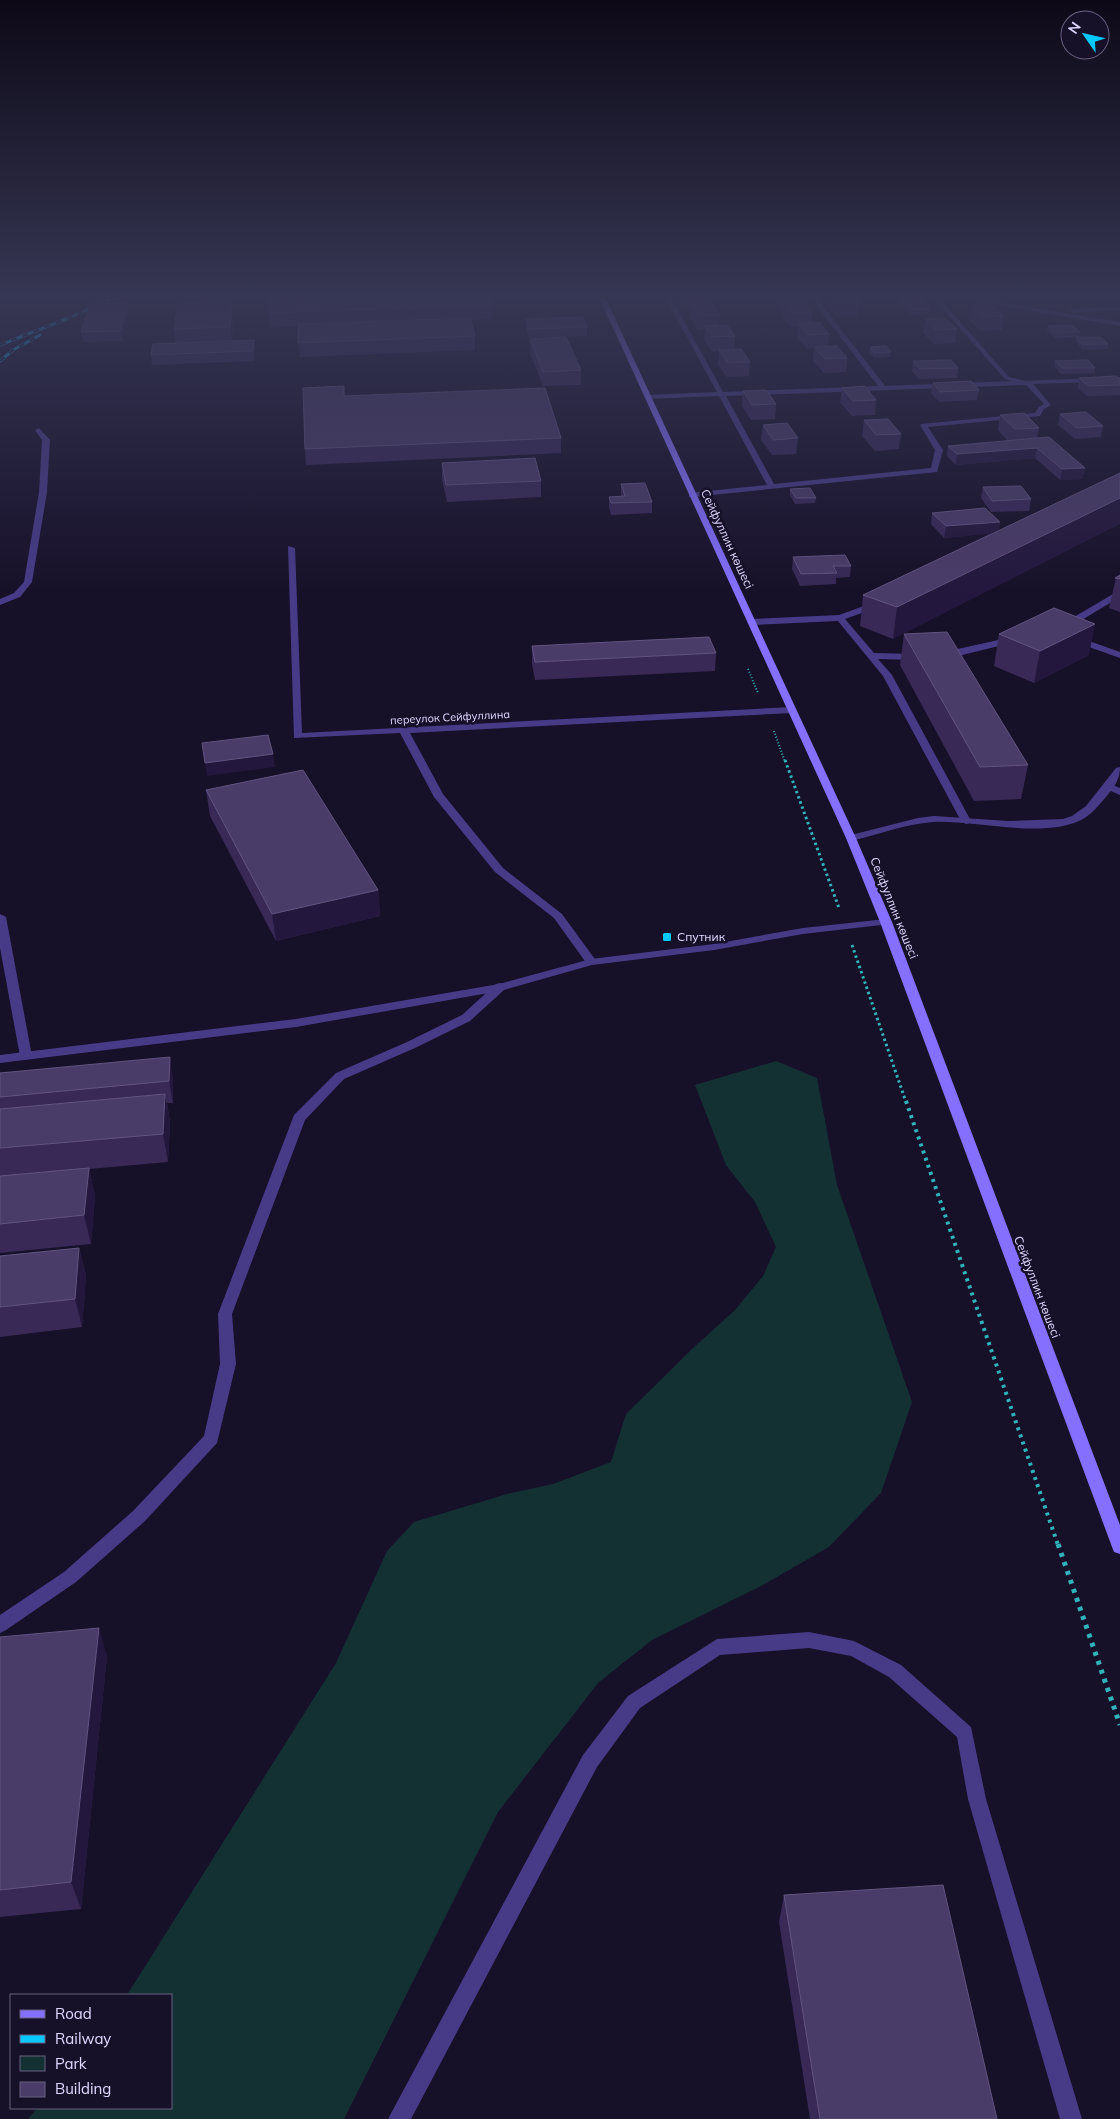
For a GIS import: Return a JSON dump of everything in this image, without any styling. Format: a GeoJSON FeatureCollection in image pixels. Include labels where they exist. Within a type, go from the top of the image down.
{"type":"FeatureCollection","features":[{"type":"Feature","properties":{"kind":"main road","name":"Сейфуллин көшесі"},"geometry":{"type":"LineString","coordinates":[[647,397],[851,838],[886,922],[1120,1546]]}},
{"type":"Feature","properties":{"kind":"street"},"geometry":{"type":"LineString","coordinates":[[647,397],[689,396]]}},
{"type":"Feature","properties":{"kind":"street"},"geometry":{"type":"LineString","coordinates":[[723,396],[772,487]]}},
{"type":"Feature","properties":{"kind":"street"},"geometry":{"type":"LineString","coordinates":[[692,495],[934,470],[939,450],[923,425],[1038,415],[1040,408],[1048,405],[1040,396]]}},
{"type":"Feature","properties":{"kind":"street"},"geometry":{"type":"LineString","coordinates":[[0,602],[17,595],[28,582],[43,483],[46,440],[39,430]]}},
{"type":"Feature","properties":{"kind":"street","name":"переулок Сейфуллина"},"geometry":{"type":"LineString","coordinates":[[291,548],[297,736],[791,710]]}},
{"type":"Feature","properties":{"kind":"street"},"geometry":{"type":"LineString","coordinates":[[1120,593],[1077,619],[1071,626],[1067,637],[1120,655]]}},
{"type":"Feature","properties":{"kind":"street"},"geometry":{"type":"LineString","coordinates":[[751,622],[840,618],[886,600]]}},
{"type":"Feature","properties":{"kind":"street"},"geometry":{"type":"LineString","coordinates":[[840,618],[887,675],[966,821]]}},
{"type":"Feature","properties":{"kind":"street"},"geometry":{"type":"LineString","coordinates":[[871,656],[954,654],[1019,638]]}},
{"type":"Feature","properties":{"kind":"street"},"geometry":{"type":"LineString","coordinates":[[404,731],[438,795],[499,870],[558,916],[591,962]]}},
{"type":"Feature","properties":{"kind":"street"},"geometry":{"type":"LineString","coordinates":[[851,838],[918,821],[934,819],[1046,824],[1075,818],[1104,794],[1120,770]]}},
{"type":"Feature","properties":{"kind":"street"},"geometry":{"type":"LineString","coordinates":[[1108,786],[1120,792]]}},
{"type":"Feature","properties":{"kind":"street"},"geometry":{"type":"LineString","coordinates":[[0,917],[26,1056]]}},
{"type":"Feature","properties":{"kind":"street"},"geometry":{"type":"LineString","coordinates":[[0,1059],[296,1023],[500,987],[591,962],[714,947],[846,926],[886,922]]}},
{"type":"Feature","properties":{"kind":"street"},"geometry":{"type":"LineString","coordinates":[[0,1625],[70,1577],[139,1516],[211,1439],[228,1364],[226,1314],[299,1118],[340,1076],[411,1045],[466,1018],[500,987]]}},
{"type":"Feature","properties":{"kind":"street"},"geometry":{"type":"LineString","coordinates":[[399,2119],[590,1761],[634,1702],[717,1647],[809,1640],[854,1649],[894,1671],[965,1733],[977,1799],[1071,2119]]}},
{"type":"Feature","properties":{"kind":"path"},"geometry":{"type":"LineString","coordinates":[[747,667],[767,712],[846,926],[1120,1724]]}},
{"type":"Feature","properties":{"kind":"green space"},"geometry":{"type":"Polygon","coordinates":[[[776,1061],[817,1078],[837,1185],[912,1402],[881,1493],[829,1547],[761,1586],[652,1640],[598,1683],[498,1812],[344,2119],[28,2119],[36,2109],[172,2109],[172,1994],[128,1994],[336,1663],[387,1551],[414,1522],[507,1494],[553,1484],[611,1462],[626,1414],[735,1310],[763,1276],[776,1247],[755,1202],[726,1165],[695,1085],[776,1061]]]}},
{"type":"Feature","properties":{"kind":"building"},"geometry":{"type":"Polygon","coordinates":[[[303,396],[548,396],[561,438],[305,449],[303,396]]]}},
{"type":"Feature","properties":{"kind":"building"},"geometry":{"type":"Polygon","coordinates":[[[746,396],[770,396],[776,404],[752,405],[746,396]]]}},
{"type":"Feature","properties":{"kind":"building"},"geometry":{"type":"Polygon","coordinates":[[[849,396],[873,396],[876,400],[853,401],[849,396]]]}},
{"type":"Feature","properties":{"kind":"building"},"geometry":{"type":"Polygon","coordinates":[[[1086,412],[1103,426],[1077,428],[1060,414],[1086,412]]]}},
{"type":"Feature","properties":{"kind":"building"},"geometry":{"type":"Polygon","coordinates":[[[1024,413],[1039,428],[1015,429],[1000,415],[1024,413]]]}},
{"type":"Feature","properties":{"kind":"building"},"geometry":{"type":"Polygon","coordinates":[[[888,419],[901,434],[876,435],[864,420],[888,419]]]}},
{"type":"Feature","properties":{"kind":"building"},"geometry":{"type":"Polygon","coordinates":[[[787,423],[798,438],[773,440],[763,425],[787,423]]]}},
{"type":"Feature","properties":{"kind":"building"},"geometry":{"type":"Polygon","coordinates":[[[1049,437],[1085,468],[1062,469],[1037,448],[957,454],[948,446],[1049,437]]]}},
{"type":"Feature","properties":{"kind":"building"},"geometry":{"type":"Polygon","coordinates":[[[535,458],[541,481],[446,485],[442,463],[535,458]]]}},
{"type":"Feature","properties":{"kind":"building"},"geometry":{"type":"Polygon","coordinates":[[[1120,473],[1120,498],[897,607],[863,595],[1120,473]]]}},
{"type":"Feature","properties":{"kind":"building"},"geometry":{"type":"Polygon","coordinates":[[[645,483],[652,502],[611,503],[609,497],[625,496],[621,484],[645,483]]]}},
{"type":"Feature","properties":{"kind":"building"},"geometry":{"type":"Polygon","coordinates":[[[1021,486],[1031,499],[992,501],[983,487],[1021,486]]]}},
{"type":"Feature","properties":{"kind":"building"},"geometry":{"type":"Polygon","coordinates":[[[810,488],[816,498],[796,498],[790,489],[810,488]]]}},
{"type":"Feature","properties":{"kind":"building"},"geometry":{"type":"Polygon","coordinates":[[[985,508],[1000,522],[946,526],[932,513],[985,508]]]}},
{"type":"Feature","properties":{"kind":"building"},"geometry":{"type":"Polygon","coordinates":[[[845,555],[851,566],[833,566],[837,573],[801,574],[793,557],[845,555]]]}},
{"type":"Feature","properties":{"kind":"building"},"geometry":{"type":"Polygon","coordinates":[[[1054,608],[1095,624],[1040,651],[999,634],[1054,608]]]}},
{"type":"Feature","properties":{"kind":"building"},"geometry":{"type":"Polygon","coordinates":[[[947,632],[1028,765],[980,767],[904,634],[947,632]]]}},
{"type":"Feature","properties":{"kind":"building"},"geometry":{"type":"Polygon","coordinates":[[[709,637],[716,653],[535,662],[532,646],[709,637]]]}},
{"type":"Feature","properties":{"kind":"building"},"geometry":{"type":"Polygon","coordinates":[[[268,735],[273,754],[205,763],[202,743],[268,735]]]}},
{"type":"Feature","properties":{"kind":"building"},"geometry":{"type":"Polygon","coordinates":[[[303,770],[378,890],[272,914],[206,790],[303,770]]]}},
{"type":"Feature","properties":{"kind":"building"},"geometry":{"type":"Polygon","coordinates":[[[170,1057],[169,1081],[0,1097],[0,1073],[170,1057]]]}},
{"type":"Feature","properties":{"kind":"building"},"geometry":{"type":"Polygon","coordinates":[[[165,1094],[163,1134],[0,1148],[0,1109],[165,1094]]]}},
{"type":"Feature","properties":{"kind":"building"},"geometry":{"type":"Polygon","coordinates":[[[89,1168],[84,1215],[0,1224],[0,1176],[89,1168]]]}},
{"type":"Feature","properties":{"kind":"building"},"geometry":{"type":"Polygon","coordinates":[[[79,1248],[75,1299],[0,1307],[0,1256],[79,1248]]]}},
{"type":"Feature","properties":{"kind":"building"},"geometry":{"type":"Polygon","coordinates":[[[99,1628],[71,1882],[0,1890],[0,1637],[99,1628]]]}},
{"type":"Feature","properties":{"kind":"building"},"geometry":{"type":"Polygon","coordinates":[[[943,1885],[997,2119],[820,2119],[784,1895],[943,1885]]]}},
{"type":"Feature","properties":{"kind":"place","name":"Спутник"},"geometry":{"type":"Point","coordinates":[667,937]}}]}
